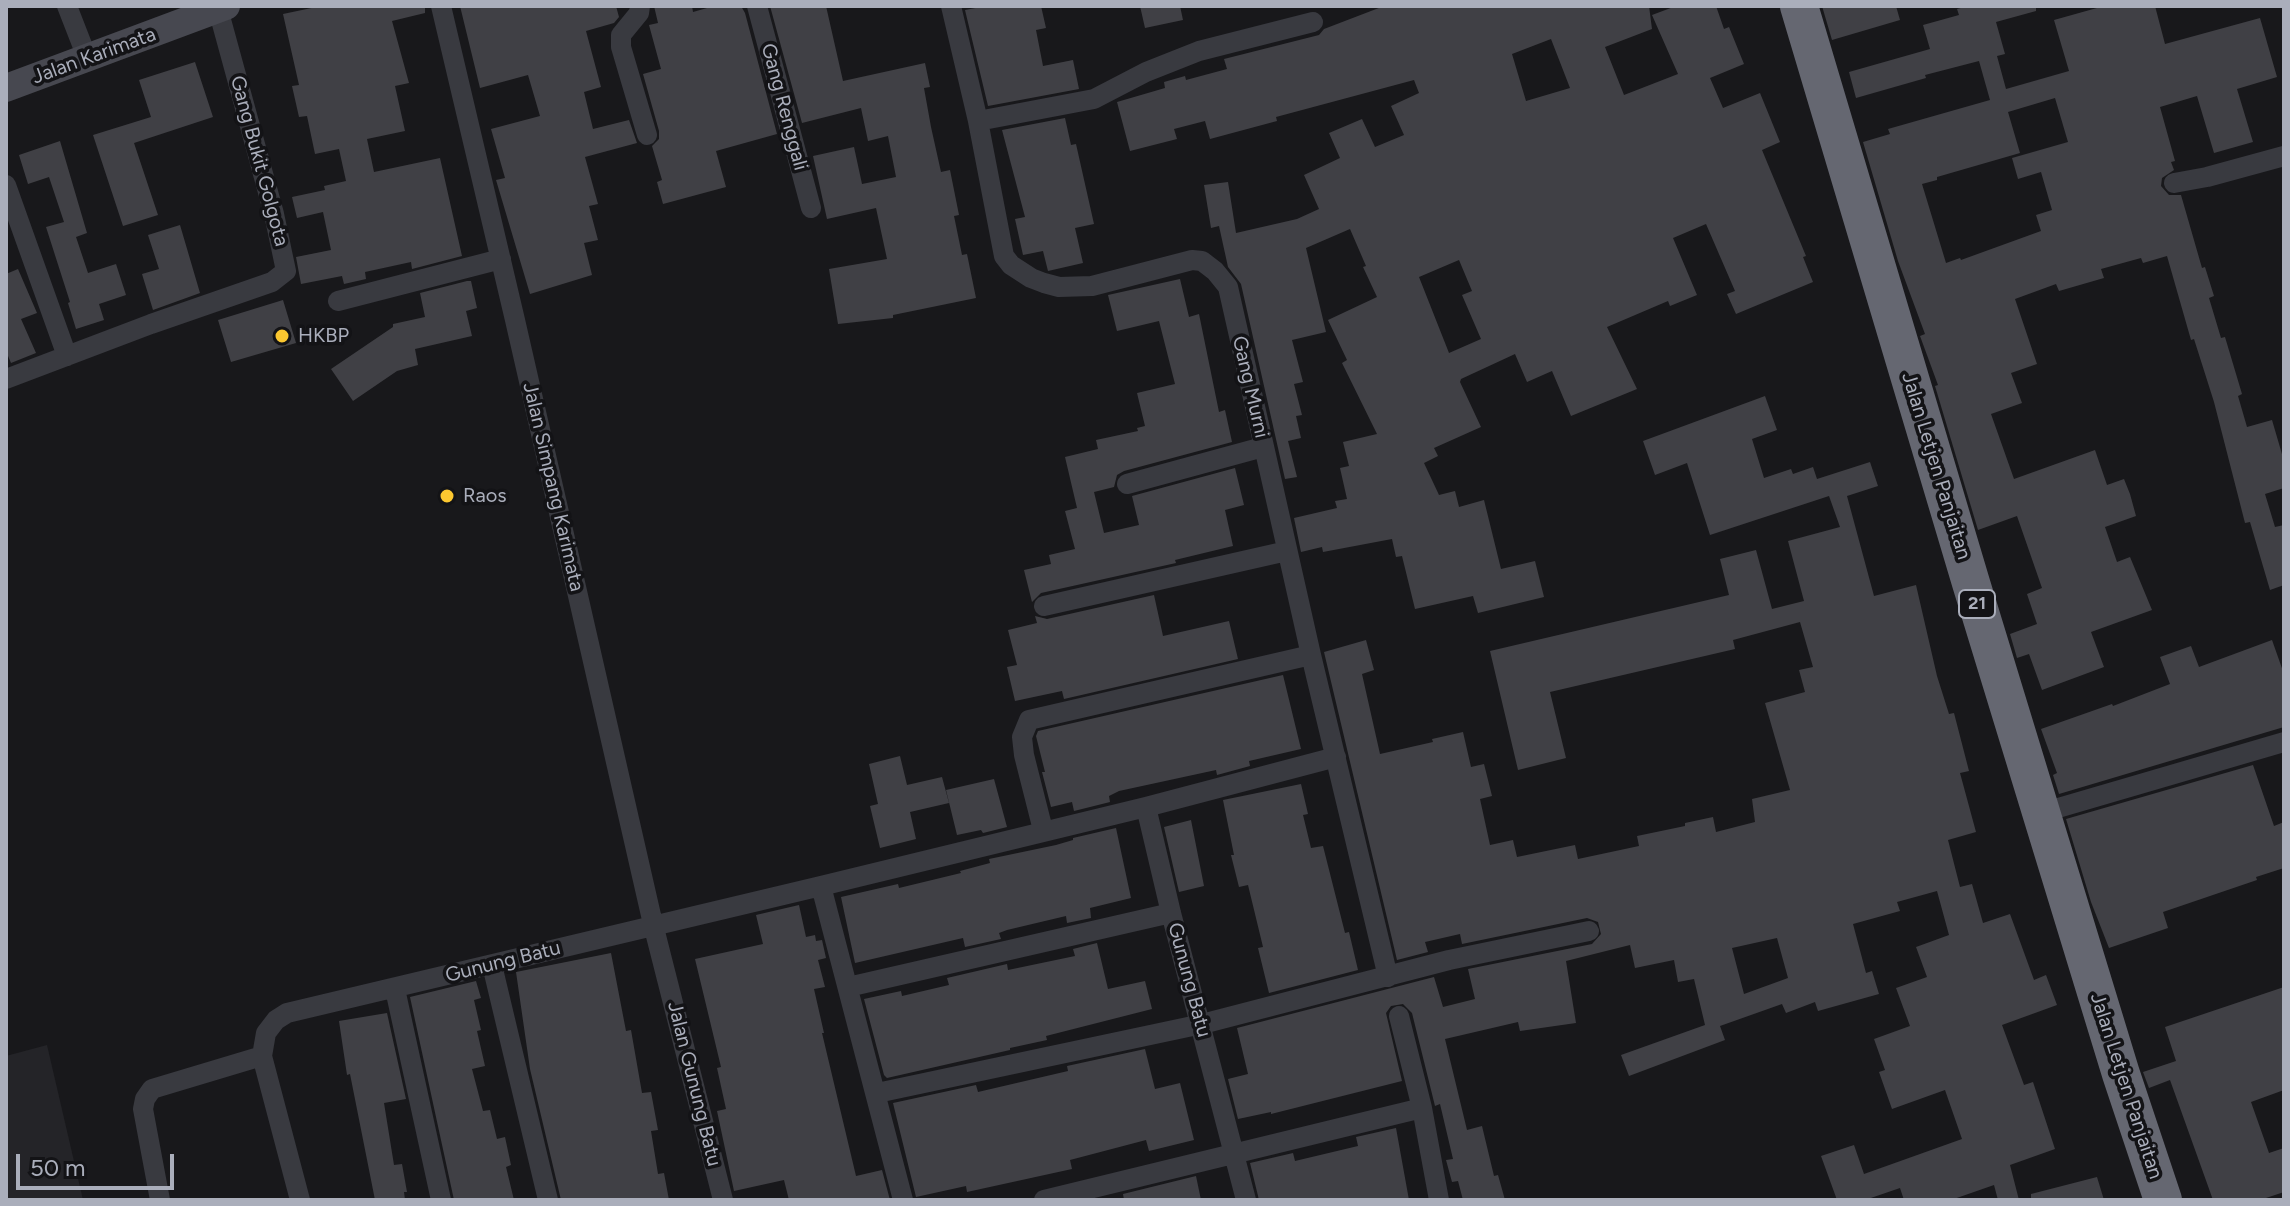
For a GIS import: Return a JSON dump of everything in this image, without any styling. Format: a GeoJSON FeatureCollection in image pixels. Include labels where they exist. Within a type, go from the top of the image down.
{"type":"FeatureCollection","features":[{"type":"Feature","properties":{"kind":"highway","name":"Jalan Letjen Panjaitan"},"geometry":{"type":"LineString","coordinates":[[1799,6],[2041,813],[2163,1200]]}},
{"type":"Feature","properties":{"kind":"main road","name":"Jalan Karimata"},"geometry":{"type":"LineString","coordinates":[[6,88],[222,8]]}},
{"type":"Feature","properties":{"kind":"street"},"geometry":{"type":"LineString","coordinates":[[67,6],[88,60]]}},
{"type":"Feature","properties":{"kind":"street","name":"Jalan Simpang Karimata"},"geometry":{"type":"LineString","coordinates":[[441,6],[653,924],[666,969]]}},
{"type":"Feature","properties":{"kind":"street"},"geometry":{"type":"LineString","coordinates":[[640,6],[639,13],[621,35],[621,47],[647,135]]}},
{"type":"Feature","properties":{"kind":"street","name":"Gang Renggali"},"geometry":{"type":"LineString","coordinates":[[757,6],[811,208]]}},
{"type":"Feature","properties":{"kind":"street","name":"Gang Murni"},"geometry":{"type":"LineString","coordinates":[[951,6],[978,121],[1004,256],[1019,272],[1059,287],[1092,286],[1192,260],[1202,261],[1228,287],[1388,977]]}},
{"type":"Feature","properties":{"kind":"street","name":"Gang Bukit Golgota"},"geometry":{"type":"LineString","coordinates":[[67,356],[272,282],[286,271],[222,8]]}},
{"type":"Feature","properties":{"kind":"street"},"geometry":{"type":"LineString","coordinates":[[978,121],[1094,99],[1146,72],[1199,51],[1313,22]]}},
{"type":"Feature","properties":{"kind":"street"},"geometry":{"type":"LineString","coordinates":[[2174,183],[2284,156]]}},
{"type":"Feature","properties":{"kind":"street"},"geometry":{"type":"LineString","coordinates":[[6,185],[67,356],[6,379]]}},
{"type":"Feature","properties":{"kind":"street"},"geometry":{"type":"LineString","coordinates":[[338,301],[501,259]]}},
{"type":"Feature","properties":{"kind":"street"},"geometry":{"type":"LineString","coordinates":[[1127,484],[1263,447]]}},
{"type":"Feature","properties":{"kind":"street"},"geometry":{"type":"LineString","coordinates":[[1044,606],[1287,551]]}},
{"type":"Feature","properties":{"kind":"street"},"geometry":{"type":"LineString","coordinates":[[1043,830],[1024,755],[1022,737],[1029,720],[1311,655]]}},
{"type":"Feature","properties":{"kind":"street"},"geometry":{"type":"LineString","coordinates":[[2041,813],[2284,742]]}},
{"type":"Feature","properties":{"kind":"street","name":"Gunung Batu"},"geometry":{"type":"LineString","coordinates":[[262,1056],[266,1033],[276,1020],[287,1013],[1146,807],[1336,757]]}},
{"type":"Feature","properties":{"kind":"street","name":"Gunung Batu"},"geometry":{"type":"LineString","coordinates":[[1146,807],[1246,1200]]}},
{"type":"Feature","properties":{"kind":"street"},"geometry":{"type":"LineString","coordinates":[[821,886],[903,1200]]}},
{"type":"Feature","properties":{"kind":"street"},"geometry":{"type":"LineString","coordinates":[[848,987],[1171,913]]}},
{"type":"Feature","properties":{"kind":"street"},"geometry":{"type":"LineString","coordinates":[[877,1093],[1202,1024],[1449,960],[1589,931]]}},
{"type":"Feature","properties":{"kind":"street"},"geometry":{"type":"LineString","coordinates":[[492,965],[548,1200]]}},
{"type":"Feature","properties":{"kind":"street","name":"Jalan Gunung Batu"},"geometry":{"type":"LineString","coordinates":[[666,969],[723,1200]]}},
{"type":"Feature","properties":{"kind":"street"},"geometry":{"type":"LineString","coordinates":[[395,989],[441,1200]]}},
{"type":"Feature","properties":{"kind":"street"},"geometry":{"type":"LineString","coordinates":[[1399,1016],[1422,1108],[1439,1200]]}},
{"type":"Feature","properties":{"kind":"street"},"geometry":{"type":"LineString","coordinates":[[160,1200],[143,1109],[152,1089],[262,1056],[300,1200]]}},
{"type":"Feature","properties":{"kind":"street"},"geometry":{"type":"LineString","coordinates":[[1044,1200],[1422,1108]]}},
{"type":"Feature","properties":{"kind":"shaded area"},"geometry":{"type":"Polygon","coordinates":[[[47,1045],[83,1200],[6,1200],[6,1056],[47,1045]]]}},
{"type":"Feature","properties":{"kind":"building"},"geometry":{"type":"Polygon","coordinates":[[[321,6],[425,6],[425,13],[392,21],[409,83],[395,86],[405,131],[367,139],[374,172],[440,158],[462,256],[412,269],[411,262],[365,272],[366,279],[344,284],[342,276],[301,284],[296,257],[331,250],[323,212],[297,218],[292,197],[325,190],[324,186],[346,181],[339,149],[315,154],[307,116],[299,117],[292,86],[299,85],[283,14],[321,6]]]}},
{"type":"Feature","properties":{"kind":"building"},"geometry":{"type":"Polygon","coordinates":[[[460,6],[616,6],[619,17],[614,23],[586,31],[601,87],[584,92],[593,129],[629,120],[637,143],[585,157],[598,204],[589,206],[598,240],[584,243],[592,275],[530,294],[496,180],[505,178],[491,129],[540,116],[528,75],[480,88],[460,6]]]}},
{"type":"Feature","properties":{"kind":"building"},"geometry":{"type":"Polygon","coordinates":[[[654,6],[692,6],[693,12],[714,6],[741,6],[777,134],[716,151],[726,187],[663,204],[657,182],[662,180],[652,146],[659,139],[659,131],[643,74],[661,69],[649,25],[658,23],[654,6]]]}},
{"type":"Feature","properties":{"kind":"building"},"geometry":{"type":"Polygon","coordinates":[[[770,6],[826,6],[843,81],[925,63],[930,87],[924,88],[931,127],[941,172],[950,170],[959,215],[954,216],[962,255],[967,254],[976,298],[893,315],[893,318],[838,324],[829,269],[887,259],[876,208],[827,219],[813,156],[854,147],[862,184],[896,177],[888,136],[868,141],[861,108],[802,123],[770,6]]]}},
{"type":"Feature","properties":{"kind":"building"},"geometry":{"type":"Polygon","coordinates":[[[986,6],[1041,6],[1046,28],[1036,30],[1043,66],[1073,60],[1079,89],[988,106],[965,10],[986,6]]]}},
{"type":"Feature","properties":{"kind":"building"},"geometry":{"type":"Polygon","coordinates":[[[1140,6],[1180,6],[1183,20],[1145,28],[1140,6]]]}},
{"type":"Feature","properties":{"kind":"building"},"geometry":{"type":"Polygon","coordinates":[[[1384,6],[1649,6],[1652,29],[1605,47],[1624,95],[1678,74],[1652,15],[1676,6],[1716,6],[1724,29],[1729,27],[1744,64],[1710,78],[1723,108],[1760,93],[1780,142],[1762,150],[1806,256],[1803,257],[1813,282],[1736,314],[1727,294],[1735,291],[1706,224],[1673,238],[1697,295],[1670,306],[1668,301],[1607,327],[1637,389],[1571,416],[1552,371],[1527,382],[1515,354],[1461,379],[1481,427],[1434,448],[1438,456],[1424,463],[1439,495],[1455,491],[1459,507],[1484,500],[1501,569],[1535,561],[1544,597],[1478,613],[1473,596],[1415,609],[1402,556],[1396,557],[1392,539],[1323,552],[1322,547],[1301,552],[1294,518],[1337,508],[1335,501],[1347,499],[1340,468],[1349,466],[1343,442],[1377,434],[1342,363],[1347,360],[1328,320],[1377,297],[1350,229],[1306,248],[1326,332],[1292,340],[1303,382],[1294,384],[1302,415],[1296,416],[1301,438],[1288,441],[1297,477],[1285,479],[1241,284],[1228,267],[1219,226],[1211,228],[1204,185],[1228,182],[1236,233],[1297,219],[1319,209],[1304,175],[1340,158],[1329,133],[1362,119],[1375,147],[1404,135],[1391,106],[1419,93],[1414,80],[1276,117],[1277,121],[1210,139],[1205,121],[1174,129],[1177,139],[1130,151],[1117,102],[1165,88],[1164,82],[1185,76],[1186,80],[1227,69],[1224,59],[1319,35],[1324,29],[1384,6]],[[1551,39],[1512,54],[1526,101],[1570,88],[1551,39]],[[1459,260],[1419,277],[1449,353],[1481,339],[1462,295],[1472,291],[1459,260]]]}},
{"type":"Feature","properties":{"kind":"building"},"geometry":{"type":"Polygon","coordinates":[[[1822,6],[1896,6],[1900,20],[1832,40],[1822,6]]]}},
{"type":"Feature","properties":{"kind":"building"},"geometry":{"type":"Polygon","coordinates":[[[1968,6],[2036,6],[2036,11],[1996,22],[2005,54],[1997,56],[2006,89],[2069,71],[2054,20],[2104,6],[2155,6],[2165,44],[2260,18],[2277,77],[2237,89],[2253,142],[2214,153],[2197,96],[2160,107],[2175,161],[2171,162],[2174,170],[2162,178],[2161,186],[2169,195],[2181,195],[2202,268],[2205,267],[2214,296],[2209,298],[2221,338],[2225,337],[2242,394],[2238,396],[2247,427],[2272,420],[2284,461],[2284,488],[2265,494],[2275,527],[2284,525],[2284,585],[2270,590],[2250,522],[2245,523],[2214,402],[2194,339],[2191,340],[2167,256],[2143,263],[2141,258],[2101,269],[2104,278],[2059,291],[2056,284],[2015,299],[2037,364],[2011,373],[2022,403],[1991,414],[2014,479],[2095,450],[2107,485],[2124,479],[2130,494],[2136,516],[2105,527],[2117,562],[2130,557],[2152,610],[2091,632],[2104,667],[2042,690],[2029,654],[2017,658],[2010,634],[2037,624],[2027,594],[2042,588],[2017,516],[1978,530],[1935,386],[1938,385],[1920,336],[1925,334],[1898,261],[1863,142],[1890,134],[1888,129],[1990,100],[1979,61],[1856,98],[1849,72],[1930,49],[1923,25],[1959,15],[1957,9],[1968,6]],[[2055,98],[2008,112],[2020,153],[1922,184],[1946,263],[2041,231],[2036,215],[2052,210],[2041,172],[2018,179],[2012,158],[2068,142],[2055,98]]]}},
{"type":"Feature","properties":{"kind":"building"},"geometry":{"type":"Polygon","coordinates":[[[195,62],[213,117],[134,143],[158,215],[123,226],[93,135],[151,117],[139,80],[195,62]]]}},
{"type":"Feature","properties":{"kind":"building"},"geometry":{"type":"Polygon","coordinates":[[[1065,118],[1071,145],[1076,144],[1094,224],[1075,228],[1083,263],[1048,271],[1043,251],[1023,255],[1015,219],[1025,217],[1002,130],[1065,118]]]}},
{"type":"Feature","properties":{"kind":"building"},"geometry":{"type":"Polygon","coordinates":[[[60,141],[87,233],[76,237],[88,273],[116,264],[126,295],[99,304],[104,320],[76,329],[46,227],[64,222],[49,177],[28,184],[19,155],[60,141]]]}},
{"type":"Feature","properties":{"kind":"building"},"geometry":{"type":"Polygon","coordinates":[[[180,225],[200,293],[153,310],[142,274],[159,269],[148,235],[180,225]]]}},
{"type":"Feature","properties":{"kind":"building"},"geometry":{"type":"Polygon","coordinates":[[[18,269],[37,313],[21,319],[36,353],[11,363],[6,351],[6,274],[18,269]]]}},
{"type":"Feature","properties":{"kind":"building"},"geometry":{"type":"Polygon","coordinates":[[[1180,279],[1189,317],[1199,314],[1219,412],[1225,410],[1232,442],[1124,471],[1117,475],[1114,487],[1094,492],[1104,533],[1139,525],[1132,496],[1235,468],[1244,505],[1225,510],[1233,546],[1175,560],[1176,563],[1041,593],[1032,602],[1024,570],[1051,564],[1049,555],[1075,549],[1065,511],[1077,508],[1065,457],[1098,449],[1096,440],[1138,431],[1137,428],[1145,426],[1137,393],[1175,384],[1159,321],[1117,331],[1108,295],[1180,279]]]}},
{"type":"Feature","properties":{"kind":"building"},"geometry":{"type":"Polygon","coordinates":[[[471,281],[477,308],[466,311],[472,336],[415,349],[418,365],[397,371],[353,401],[331,369],[393,327],[393,324],[425,317],[420,293],[471,281]]]}},
{"type":"Feature","properties":{"kind":"building"},"geometry":{"type":"Polygon","coordinates":[[[283,300],[296,343],[231,362],[218,320],[283,300]]]}},
{"type":"Feature","properties":{"kind":"building"},"geometry":{"type":"Polygon","coordinates":[[[1765,396],[1777,430],[1752,439],[1764,478],[1791,469],[1793,474],[1813,467],[1817,479],[1870,462],[1878,486],[1847,496],[1874,596],[1916,585],[1937,676],[1949,714],[1954,713],[1969,771],[1960,773],[1976,832],[1948,840],[1960,887],[1972,884],[1983,923],[2010,914],[2034,980],[2046,975],[2057,1005],[2002,1025],[2024,1085],[2033,1082],[2055,1149],[2010,1165],[2019,1200],[1998,1200],[1994,1185],[1951,1200],[1904,1200],[1900,1188],[1865,1200],[1837,1200],[1821,1156],[1854,1145],[1864,1174],[1962,1139],[1945,1090],[1892,1109],[1879,1072],[1885,1070],[1874,1039],[1910,1026],[1896,988],[1927,977],[1916,947],[1949,935],[1937,891],[1897,902],[1900,911],[1853,924],[1866,973],[1872,971],[1879,994],[1818,1011],[1815,1002],[1786,1013],[1782,1004],[1720,1026],[1725,1040],[1629,1076],[1621,1055],[1705,1025],[1694,979],[1678,982],[1674,960],[1635,968],[1630,945],[1566,961],[1576,1023],[1520,1031],[1518,1022],[1445,1039],[1467,1130],[1482,1126],[1494,1176],[1498,1175],[1505,1200],[1463,1200],[1458,1181],[1452,1182],[1446,1160],[1453,1159],[1440,1104],[1435,1106],[1412,1013],[1403,1004],[1391,1006],[1386,1013],[1402,1081],[1271,1114],[1238,1119],[1228,1079],[1248,1074],[1237,1028],[1434,977],[1443,1007],[1475,999],[1468,969],[1592,944],[1601,934],[1598,922],[1587,918],[1462,944],[1460,934],[1425,942],[1428,952],[1397,960],[1324,652],[1366,640],[1374,670],[1362,674],[1380,754],[1463,732],[1471,767],[1484,764],[1492,796],[1480,799],[1490,845],[1513,840],[1517,857],[1575,845],[1578,859],[1639,846],[1637,836],[1713,817],[1716,832],[1755,822],[1752,799],[1790,790],[1765,703],[1805,692],[1799,670],[1813,667],[1800,622],[1733,640],[1735,649],[1550,692],[1566,758],[1518,770],[1490,651],[1729,595],[1720,559],[1756,550],[1772,609],[1804,601],[1788,541],[1840,527],[1829,496],[1710,535],[1687,463],[1655,475],[1643,441],[1765,396]],[[1777,938],[1732,948],[1744,994],[1788,978],[1777,938]]]}},
{"type":"Feature","properties":{"kind":"building"},"geometry":{"type":"Polygon","coordinates":[[[1154,595],[1163,636],[1229,621],[1238,659],[1064,699],[1062,691],[1015,701],[1007,667],[1017,665],[1008,630],[1037,623],[1035,616],[1047,619],[1154,595]]]}},
{"type":"Feature","properties":{"kind":"building"},"geometry":{"type":"Polygon","coordinates":[[[2272,640],[2284,674],[2284,727],[2059,794],[2053,775],[2057,773],[2041,729],[2170,684],[2160,657],[2191,646],[2199,667],[2272,640]]]}},
{"type":"Feature","properties":{"kind":"building"},"geometry":{"type":"Polygon","coordinates":[[[1283,675],[1301,749],[1249,761],[1250,766],[1217,775],[1216,770],[1119,791],[1109,796],[1110,802],[1074,811],[1072,802],[1051,807],[1042,772],[1045,772],[1036,736],[1038,731],[1283,675]]]}},
{"type":"Feature","properties":{"kind":"building"},"geometry":{"type":"Polygon","coordinates":[[[900,756],[907,785],[942,777],[949,803],[910,812],[916,839],[880,848],[870,806],[878,804],[869,764],[900,756]]]}},
{"type":"Feature","properties":{"kind":"building"},"geometry":{"type":"Polygon","coordinates":[[[2253,765],[2274,826],[2284,822],[2284,868],[2163,912],[2168,928],[2109,948],[2091,902],[2066,819],[2253,765]]]}},
{"type":"Feature","properties":{"kind":"building"},"geometry":{"type":"Polygon","coordinates":[[[994,779],[1007,827],[957,835],[946,790],[994,779]]]}},
{"type":"Feature","properties":{"kind":"building"},"geometry":{"type":"Polygon","coordinates":[[[1301,784],[1308,814],[1303,815],[1311,848],[1323,846],[1345,933],[1349,932],[1358,970],[1269,993],[1258,948],[1263,947],[1248,885],[1239,887],[1231,855],[1234,855],[1223,800],[1301,784]]]}},
{"type":"Feature","properties":{"kind":"building"},"geometry":{"type":"Polygon","coordinates":[[[1191,820],[1204,886],[1179,892],[1164,827],[1191,820]]]}},
{"type":"Feature","properties":{"kind":"building"},"geometry":{"type":"Polygon","coordinates":[[[1116,828],[1131,898],[1090,908],[1091,918],[1067,923],[1066,916],[1007,930],[999,933],[1001,939],[965,947],[963,938],[855,963],[841,897],[898,884],[899,888],[961,873],[990,863],[989,859],[1116,828]]]}},
{"type":"Feature","properties":{"kind":"building"},"geometry":{"type":"Polygon","coordinates":[[[799,905],[806,937],[815,935],[816,941],[822,940],[826,958],[818,960],[825,987],[814,989],[856,1176],[882,1170],[890,1200],[789,1200],[784,1180],[734,1191],[717,1111],[726,1109],[717,1068],[721,1067],[695,959],[763,944],[756,915],[799,905]]]}},
{"type":"Feature","properties":{"kind":"building"},"geometry":{"type":"Polygon","coordinates":[[[1097,943],[1108,989],[1145,981],[1152,1009],[1046,1036],[1047,1040],[1010,1050],[887,1078],[884,1075],[864,999],[901,991],[902,996],[949,985],[947,978],[1007,964],[1008,970],[1075,956],[1073,949],[1097,943]]]}},
{"type":"Feature","properties":{"kind":"building"},"geometry":{"type":"Polygon","coordinates":[[[611,953],[626,1031],[631,1030],[642,1093],[651,1092],[658,1130],[651,1131],[658,1174],[664,1173],[669,1200],[561,1200],[530,1069],[516,972],[611,953]]]}},
{"type":"Feature","properties":{"kind":"building"},"geometry":{"type":"Polygon","coordinates":[[[476,981],[481,998],[474,1000],[481,1030],[477,1031],[485,1066],[472,1069],[483,1111],[490,1110],[497,1139],[505,1137],[511,1165],[506,1167],[514,1200],[454,1200],[410,997],[476,981]]]}},
{"type":"Feature","properties":{"kind":"building"},"geometry":{"type":"Polygon","coordinates":[[[2284,987],[2284,1090],[2251,1102],[2269,1153],[2284,1148],[2284,1192],[2260,1200],[2213,1200],[2170,1080],[2149,1088],[2143,1072],[2176,1061],[2165,1027],[2284,987]]]}},
{"type":"Feature","properties":{"kind":"building"},"geometry":{"type":"Polygon","coordinates":[[[387,1013],[406,1099],[384,1103],[394,1165],[402,1164],[407,1192],[404,1192],[405,1200],[375,1200],[350,1074],[347,1075],[339,1021],[387,1013]]]}},
{"type":"Feature","properties":{"kind":"building"},"geometry":{"type":"Polygon","coordinates":[[[1145,1049],[1155,1089],[1180,1083],[1194,1140],[1149,1151],[1146,1140],[1070,1160],[1072,1169],[967,1192],[966,1186],[916,1197],[893,1103],[976,1085],[978,1092],[1068,1071],[1067,1066],[1145,1049]]]}},
{"type":"Feature","properties":{"kind":"building"},"geometry":{"type":"Polygon","coordinates":[[[1396,1128],[1409,1200],[1259,1200],[1250,1163],[1293,1153],[1295,1161],[1358,1146],[1356,1137],[1396,1128]]]}},
{"type":"Feature","properties":{"kind":"building"},"geometry":{"type":"Polygon","coordinates":[[[1196,1176],[1201,1200],[1124,1200],[1123,1194],[1196,1176]]]}},
{"type":"Feature","properties":{"kind":"building"},"geometry":{"type":"Polygon","coordinates":[[[2097,1177],[2104,1200],[2031,1200],[2031,1194],[2097,1177]]]}},
{"type":"Feature","properties":{"kind":"place","name":"HKBP"},"geometry":{"type":"Point","coordinates":[282,336]}},
{"type":"Feature","properties":{"kind":"place","name":"Raos"},"geometry":{"type":"Point","coordinates":[447,496]}}]}
